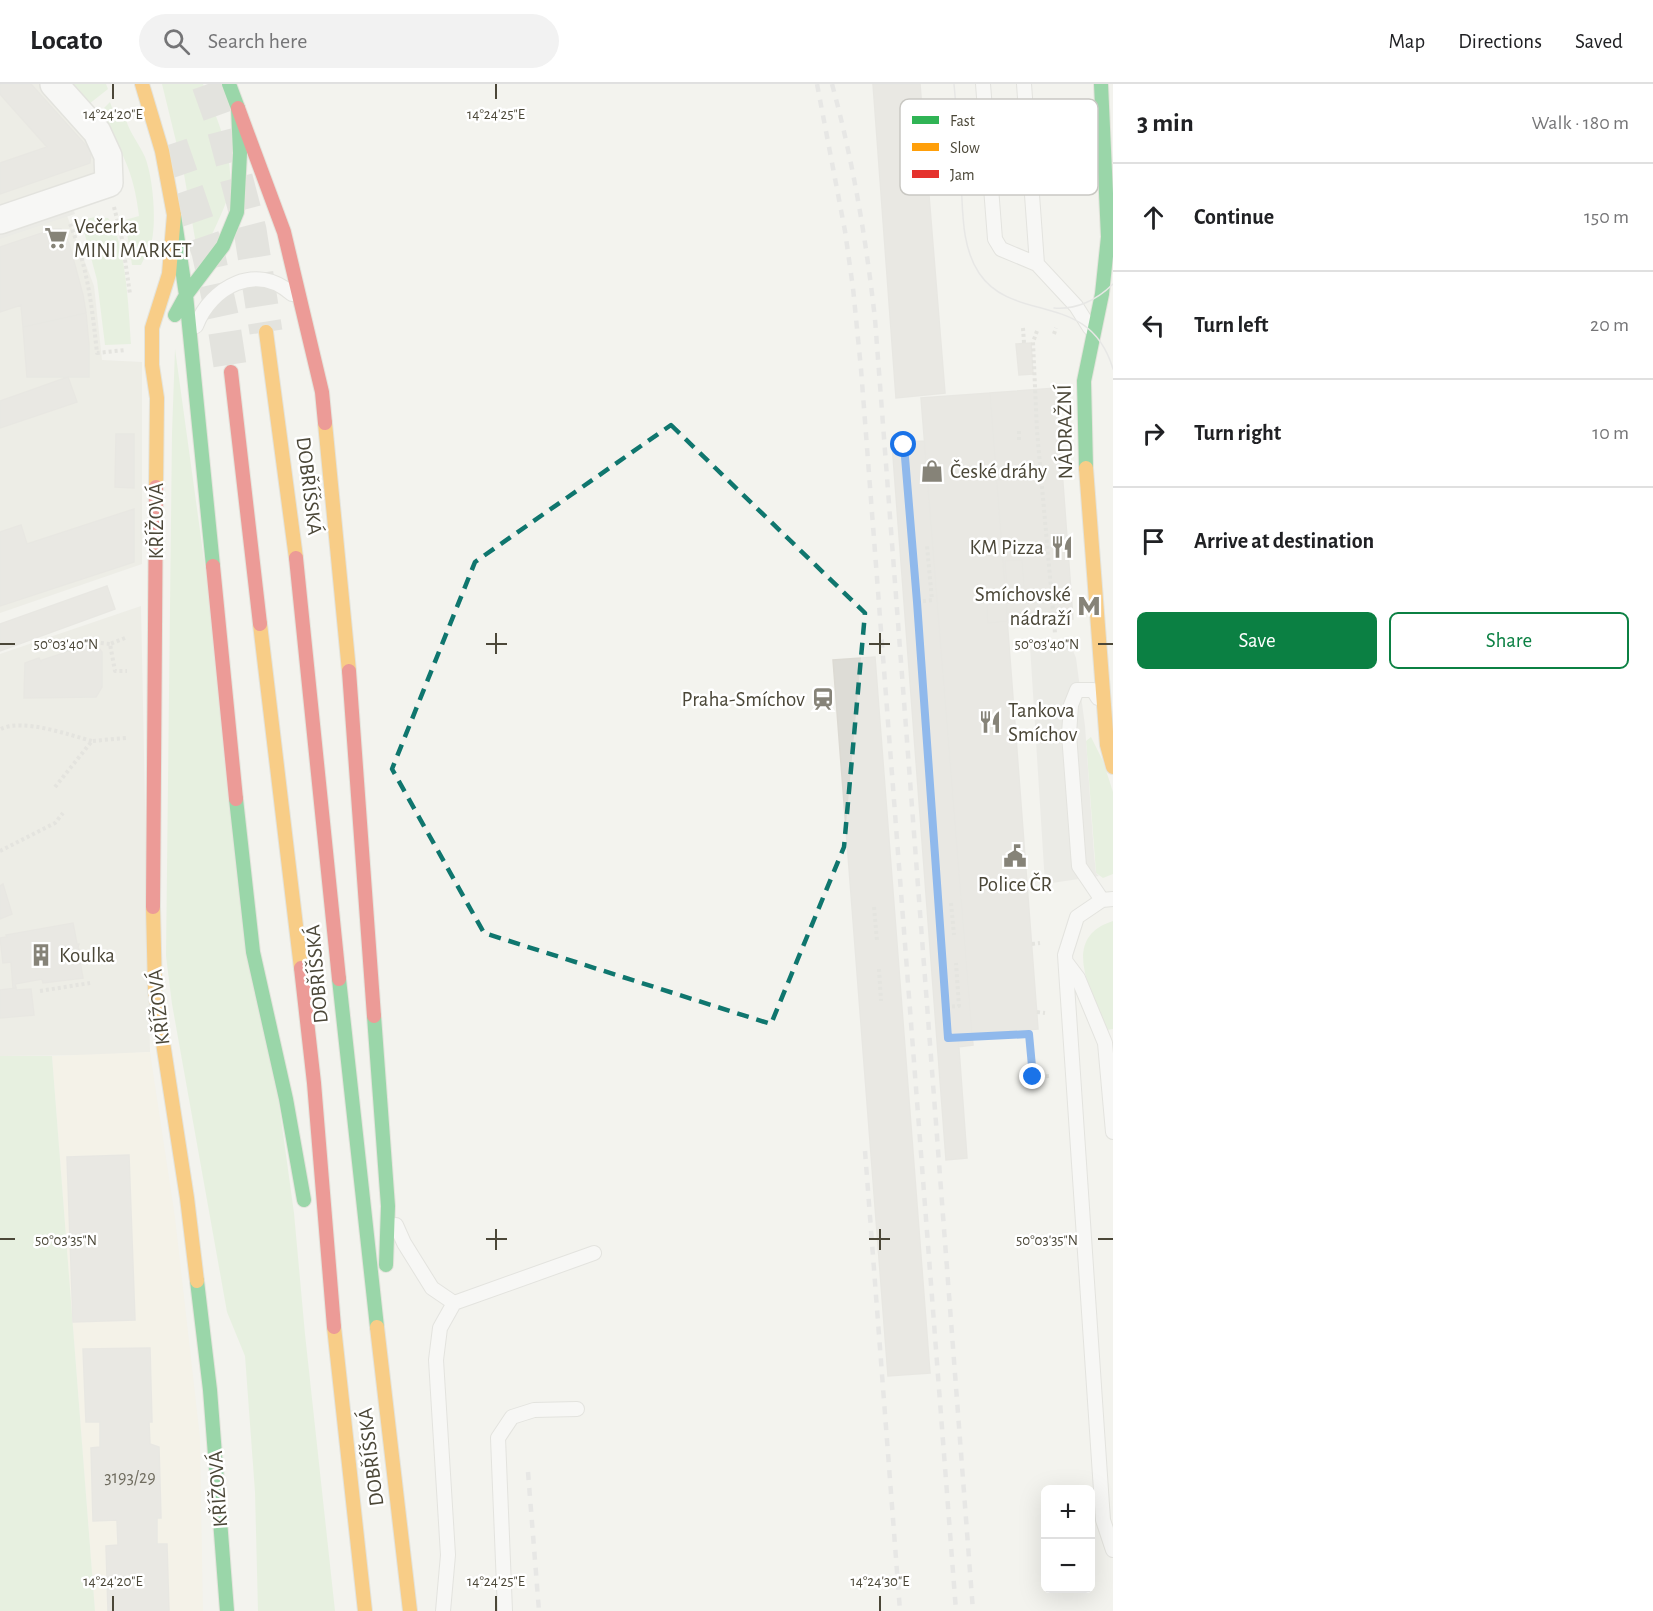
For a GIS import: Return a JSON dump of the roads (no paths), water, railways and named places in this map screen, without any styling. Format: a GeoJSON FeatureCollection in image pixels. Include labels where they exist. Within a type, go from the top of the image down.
{"type":"FeatureCollection","features":[{"type":"Feature","properties":{"kind":"main road","name":"KŘÍŽOVÁ"},"geometry":{"type":"LineString","coordinates":[[142,84],[162,151],[174,215],[169,274],[152,328],[152,364],[157,398],[152,873],[155,991],[188,1197],[209,1380],[227,1611]]}},
{"type":"Feature","properties":{"kind":"main road"},"geometry":{"type":"LineString","coordinates":[[229,84],[284,232],[322,392],[346,630],[388,1206],[382,1372]]}},
{"type":"Feature","properties":{"kind":"main road","name":"NÁDRAŽNÍ"},"geometry":{"type":"LineString","coordinates":[[1101,84],[1108,209],[1107,237],[1102,294],[1084,381],[1084,449],[1107,745],[1113,767]]}},
{"type":"Feature","properties":{"kind":"main road"},"geometry":{"type":"LineString","coordinates":[[171,327],[186,296],[223,246],[237,212],[240,153],[238,108]]}},
{"type":"Feature","properties":{"kind":"main road"},"geometry":{"type":"LineString","coordinates":[[174,215],[186,296],[242,865],[252,941],[286,1099],[307,1216]]}},
{"type":"Feature","properties":{"kind":"main road","name":"DOBŘÍŠSKÁ"},"geometry":{"type":"LineString","coordinates":[[266,332],[292,515],[350,1090],[410,1611]]}},
{"type":"Feature","properties":{"kind":"main road","name":"KŘÍŽOVÁ"},"geometry":{"type":"LineString","coordinates":[[157,398],[164,378],[166,356]]}},
{"type":"Feature","properties":{"kind":"main road","name":"DOBŘÍŠSKÁ"},"geometry":{"type":"LineString","coordinates":[[231,372],[314,1083],[335,1340],[364,1611]]}},
{"type":"Feature","properties":{"kind":"main road"},"geometry":{"type":"LineString","coordinates":[[314,1251],[335,1340]]}},
{"type":"Feature","properties":{"kind":"street"},"geometry":{"type":"LineString","coordinates":[[0,220],[109,183],[108,156],[97,132],[54,84]]}},
{"type":"Feature","properties":{"kind":"lane"},"geometry":{"type":"LineString","coordinates":[[983,84],[984,99]]}},
{"type":"Feature","properties":{"kind":"lane"},"geometry":{"type":"LineString","coordinates":[[1024,84],[1025,99]]}},
{"type":"Feature","properties":{"kind":"lane"},"geometry":{"type":"LineString","coordinates":[[992,195],[995,239],[1001,249],[1037,264],[1076,306],[1094,334]]}},
{"type":"Feature","properties":{"kind":"lane"},"geometry":{"type":"LineString","coordinates":[[1032,195],[1037,264]]}},
{"type":"Feature","properties":{"kind":"lane"},"geometry":{"type":"LineString","coordinates":[[190,340],[209,302],[230,285],[250,279],[266,280],[281,284],[302,303]]}},
{"type":"Feature","properties":{"kind":"lane"},"geometry":{"type":"LineString","coordinates":[[1104,710],[1093,690],[1077,690],[1071,705],[1069,734],[1079,866],[1107,899],[1077,916],[1065,955],[1103,1520],[1113,1550]]}},
{"type":"Feature","properties":{"kind":"lane"},"geometry":{"type":"LineString","coordinates":[[1066,962],[1078,978],[1105,1043],[1113,1132]]}},
{"type":"Feature","properties":{"kind":"lane"},"geometry":{"type":"LineString","coordinates":[[388,1206],[404,1243],[432,1288],[454,1303]]}},
{"type":"Feature","properties":{"kind":"lane"},"geometry":{"type":"LineString","coordinates":[[443,1611],[448,1555],[436,1360],[440,1328],[454,1303],[594,1253]]}},
{"type":"Feature","properties":{"kind":"lane"},"geometry":{"type":"LineString","coordinates":[[505,1611],[498,1438],[512,1417],[534,1410],[577,1409]]}},
{"type":"Feature","properties":{"kind":"tunnel"},"geometry":{"type":"LineString","coordinates":[[208,84],[221,120],[250,230],[266,332]]}},
{"type":"Feature","properties":{"kind":"tunnel"},"geometry":{"type":"LineString","coordinates":[[171,144],[208,252],[223,320],[231,372]]}},
{"type":"Feature","properties":{"kind":"tram line"},"geometry":{"type":"LineString","coordinates":[[954,84],[955,99]]}},
{"type":"Feature","properties":{"kind":"tram line"},"geometry":{"type":"LineString","coordinates":[[962,195],[966,240],[979,273],[994,289],[1011,299],[1069,317],[1087,328],[1102,344],[1113,369]]}},
{"type":"Feature","properties":{"kind":"tram line"},"geometry":{"type":"LineString","coordinates":[[1054,308],[1086,303],[1113,284]]}},
{"type":"Feature","properties":{"kind":"railway"},"geometry":{"type":"LineString","coordinates":[[817,84],[845,231],[861,369],[956,1611]]}},
{"type":"Feature","properties":{"kind":"railway"},"geometry":{"type":"LineString","coordinates":[[832,84],[858,200],[875,319],[973,1611]]}},
{"type":"Feature","properties":{"kind":"railway"},"geometry":{"type":"LineString","coordinates":[[865,1151],[900,1611]]}},
{"type":"Feature","properties":{"kind":"railway"},"geometry":{"type":"LineString","coordinates":[[528,1472],[539,1611]]}},
{"type":"Feature","properties":{"kind":"place","name":"Večerka MINI MARKET"},"geometry":{"type":"Point","coordinates":[56,238]}},
{"type":"Feature","properties":{"kind":"place","name":"České dráhy"},"geometry":{"type":"Point","coordinates":[932,471]}},
{"type":"Feature","properties":{"kind":"place","name":"KM Pizza"},"geometry":{"type":"Point","coordinates":[1062,547]}},
{"type":"Feature","properties":{"kind":"place","name":"Smíchovské nádraží"},"geometry":{"type":"Point","coordinates":[1089,606]}},
{"type":"Feature","properties":{"kind":"place","name":"Praha-Smíchov"},"geometry":{"type":"Point","coordinates":[823,699]}},
{"type":"Feature","properties":{"kind":"place","name":"Tankova Smíchov"},"geometry":{"type":"Point","coordinates":[990,722]}},
{"type":"Feature","properties":{"kind":"place","name":"Police ČR"},"geometry":{"type":"Point","coordinates":[1015,856]}},
{"type":"Feature","properties":{"kind":"place","name":"Koulka"},"geometry":{"type":"Point","coordinates":[41,955]}}]}
